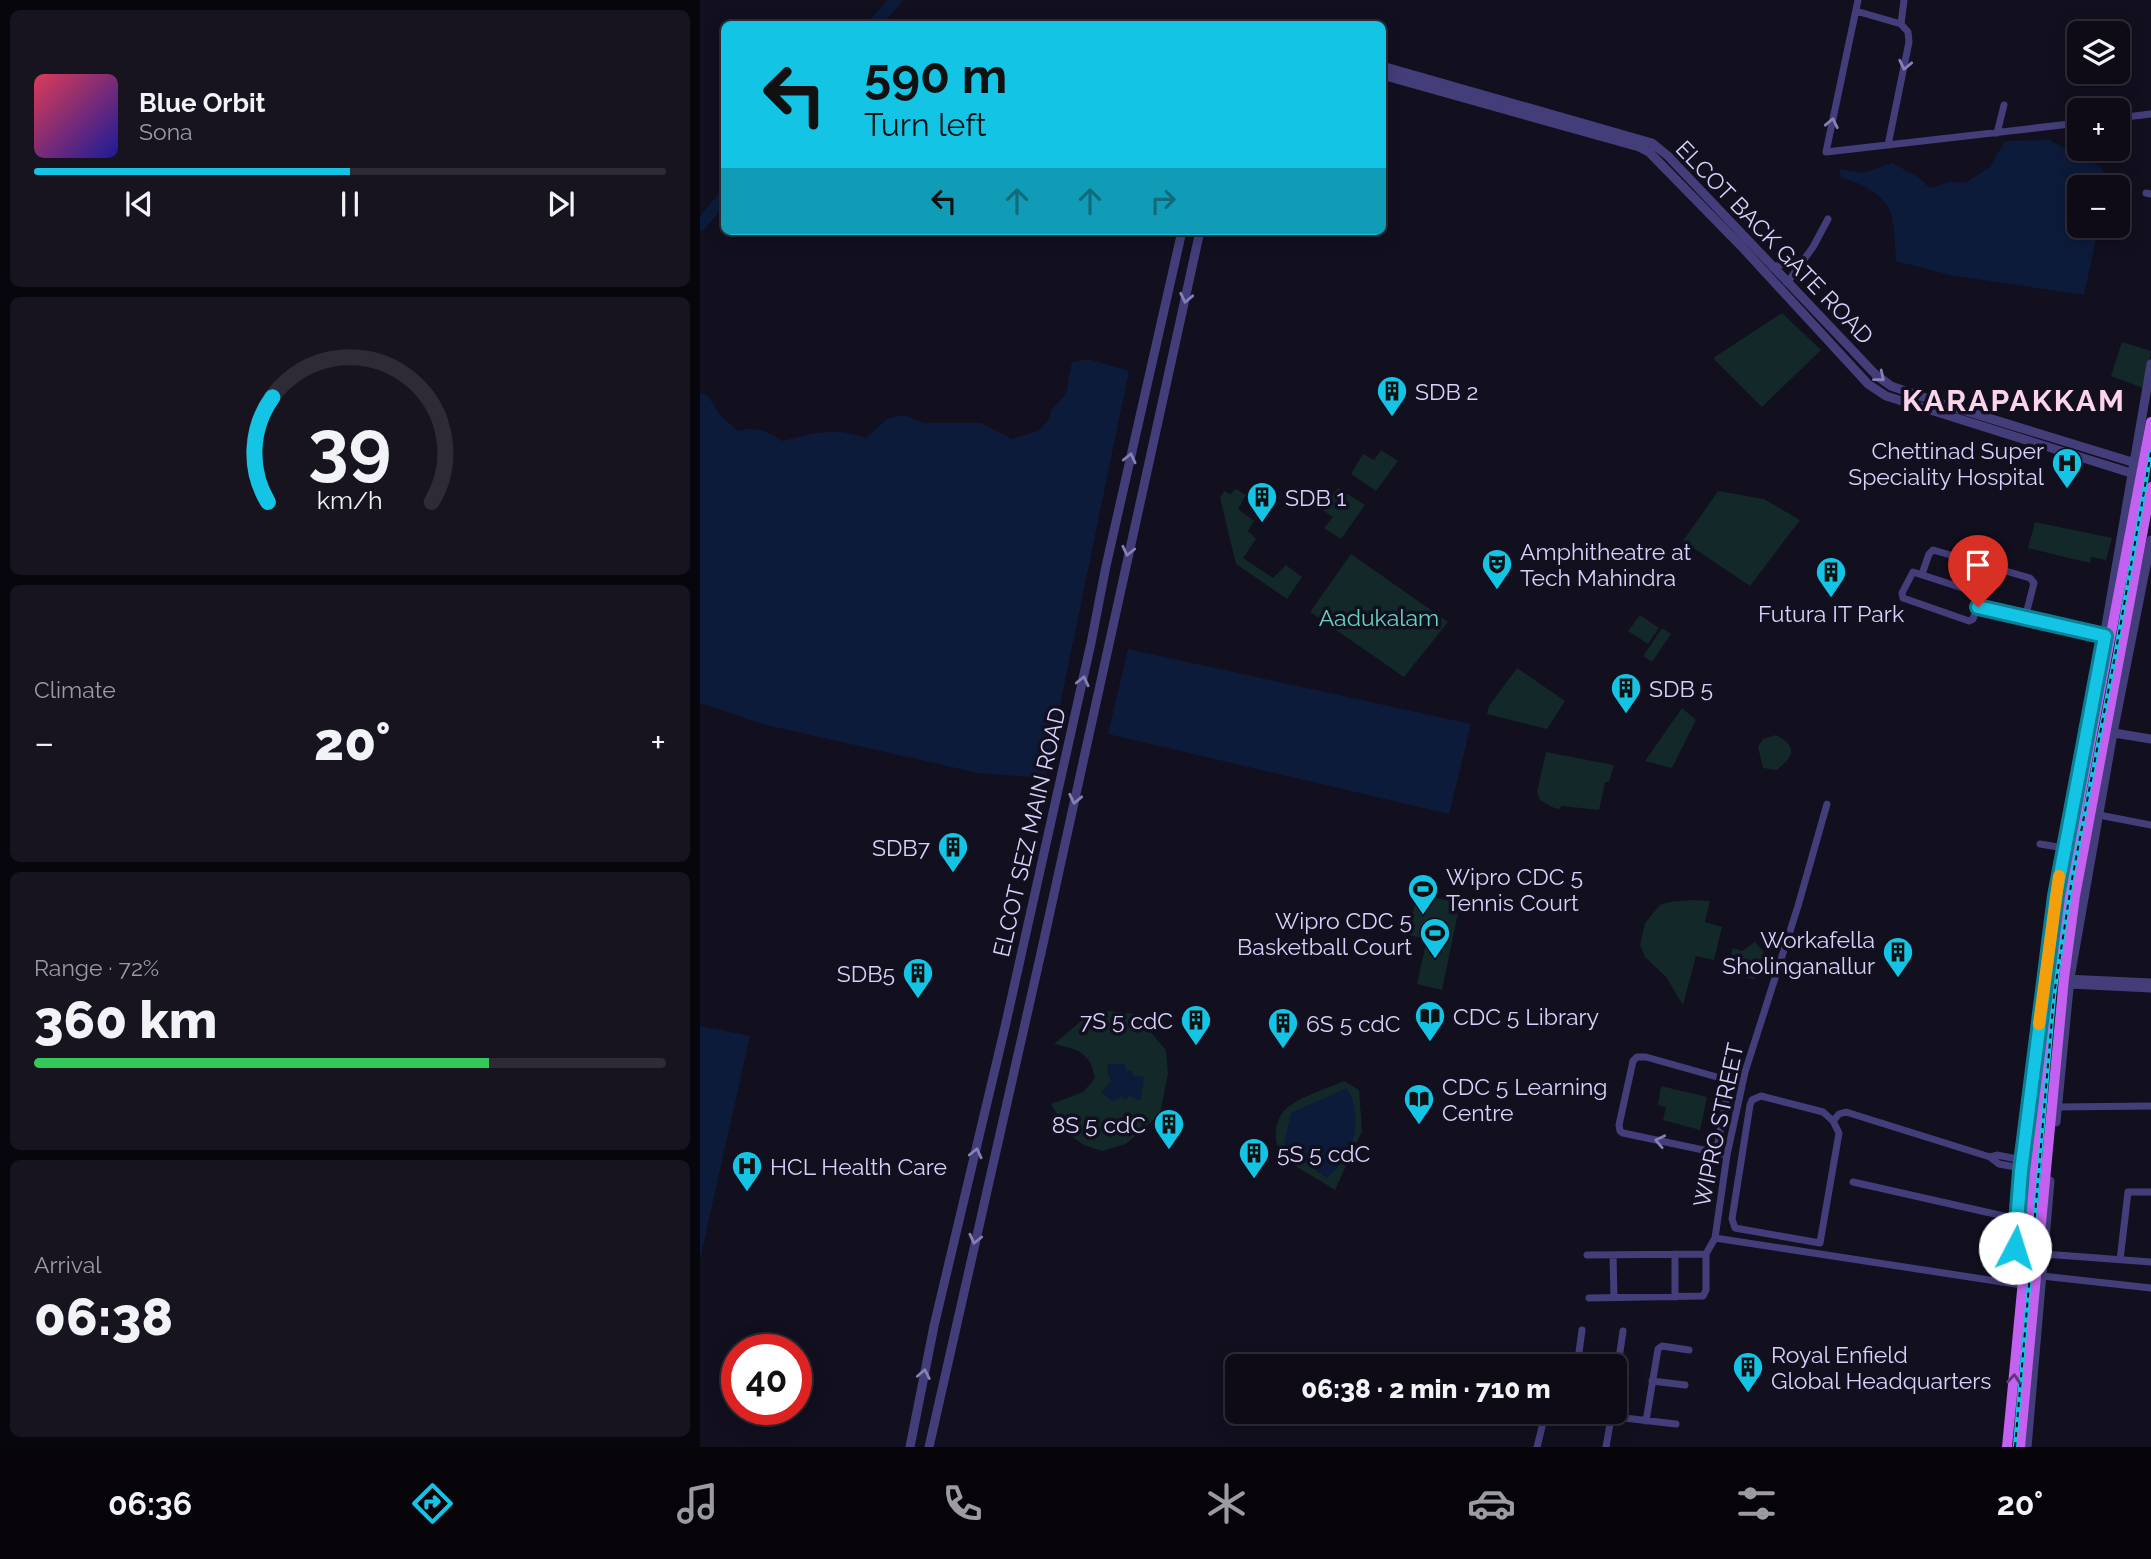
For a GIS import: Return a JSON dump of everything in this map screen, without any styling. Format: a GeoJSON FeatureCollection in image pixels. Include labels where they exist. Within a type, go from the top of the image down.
{"type":"FeatureCollection","features":[{"type":"Feature","properties":{"kind":"main road"},"geometry":{"type":"LineString","coordinates":[[2007,1447],[2050,986],[2068,848],[2151,422]]}},
{"type":"Feature","properties":{"kind":"main road"},"geometry":{"type":"LineString","coordinates":[[2020,1447],[2054,1111],[2054,1077],[2083,852],[2110,733],[2151,487]]}},
{"type":"Feature","properties":{"kind":"main road"},"geometry":{"type":"LineString","coordinates":[[2068,848],[2083,852]]}},
{"type":"Feature","properties":{"kind":"main road"},"geometry":{"type":"LineString","coordinates":[[2050,986],[2067,982]]}},
{"type":"Feature","properties":{"kind":"main road"},"geometry":{"type":"LineString","coordinates":[[2041,1076],[2045,1080],[2054,1077]]}},
{"type":"Feature","properties":{"kind":"main road"},"geometry":{"type":"LineString","coordinates":[[2039,1100],[2047,1096],[2054,1111]]}},
{"type":"Feature","properties":{"kind":"street"},"geometry":{"type":"LineString","coordinates":[[1858,0],[1826,152],[2067,124]]}},
{"type":"Feature","properties":{"kind":"street"},"geometry":{"type":"LineString","coordinates":[[1901,24],[1904,0]]}},
{"type":"Feature","properties":{"kind":"street"},"geometry":{"type":"LineString","coordinates":[[1856,11],[1901,24],[1908,32],[1909,43],[1888,145]]}},
{"type":"Feature","properties":{"kind":"street","name":"ELCOT BACK GATE ROAD"},"geometry":{"type":"LineString","coordinates":[[1386,67],[1619,137],[1649,152],[1868,384],[1886,396],[2132,468]]}},
{"type":"Feature","properties":{"kind":"street","name":"ELCOT BACK GATE ROAD"},"geometry":{"type":"LineString","coordinates":[[1386,76],[1619,137],[1652,142],[1876,375],[1891,386],[2132,468]]}},
{"type":"Feature","properties":{"kind":"street"},"geometry":{"type":"LineString","coordinates":[[1997,133],[2004,105]]}},
{"type":"Feature","properties":{"kind":"street"},"geometry":{"type":"LineString","coordinates":[[2130,117],[2151,114]]}},
{"type":"Feature","properties":{"kind":"street"},"geometry":{"type":"LineString","coordinates":[[1787,283],[1828,219]]}},
{"type":"Feature","properties":{"kind":"street","name":"ELCOT SEZ MAIN ROAD"},"geometry":{"type":"LineString","coordinates":[[911,1444],[934,1326],[967,1195],[1181,235]]}},
{"type":"Feature","properties":{"kind":"street","name":"ELCOT SEZ MAIN ROAD"},"geometry":{"type":"LineString","coordinates":[[929,1446],[1167,386],[1198,235]]}},
{"type":"Feature","properties":{"kind":"street"},"geometry":{"type":"LineString","coordinates":[[1771,267],[1803,260]]}},
{"type":"Feature","properties":{"kind":"street"},"geometry":{"type":"LineString","coordinates":[[1827,340],[1836,333]]}},
{"type":"Feature","properties":{"kind":"street"},"geometry":{"type":"LineString","coordinates":[[2024,1261],[2015,1248],[2017,1219],[2052,925],[2116,577],[2151,364]]}},
{"type":"Feature","properties":{"kind":"street"},"geometry":{"type":"LineString","coordinates":[[2027,1447],[2054,1111],[2067,1050],[2067,982],[2099,816],[2110,733],[2151,540]]}},
{"type":"Feature","properties":{"kind":"street"},"geometry":{"type":"LineString","coordinates":[[1922,574],[1933,550],[2030,578],[2034,583],[2026,614]]}},
{"type":"Feature","properties":{"kind":"street"},"geometry":{"type":"LineString","coordinates":[[1913,572],[1978,593],[1979,605],[1973,619],[1969,621],[1903,598],[1902,593],[1913,572]]}},
{"type":"Feature","properties":{"kind":"street"},"geometry":{"type":"LineString","coordinates":[[1979,605],[2105,635]]}},
{"type":"Feature","properties":{"kind":"street"},"geometry":{"type":"LineString","coordinates":[[1979,605],[2026,614],[2105,635]]}},
{"type":"Feature","properties":{"kind":"street"},"geometry":{"type":"LineString","coordinates":[[2110,733],[2151,739]]}},
{"type":"Feature","properties":{"kind":"street"},"geometry":{"type":"LineString","coordinates":[[1062,771],[1080,774]]}},
{"type":"Feature","properties":{"kind":"street","name":"WIPRO STREET"},"geometry":{"type":"LineString","coordinates":[[1828,804],[1742,1084],[1727,1155],[1715,1238],[2022,1285]]}},
{"type":"Feature","properties":{"kind":"street"},"geometry":{"type":"LineString","coordinates":[[2099,816],[2151,825]]}},
{"type":"Feature","properties":{"kind":"street"},"geometry":{"type":"LineString","coordinates":[[2040,844],[2068,848]]}},
{"type":"Feature","properties":{"kind":"street"},"geometry":{"type":"LineString","coordinates":[[2067,982],[2151,982]]}},
{"type":"Feature","properties":{"kind":"street"},"geometry":{"type":"LineString","coordinates":[[2067,982],[2151,989]]}},
{"type":"Feature","properties":{"kind":"street"},"geometry":{"type":"LineString","coordinates":[[1727,1155],[1623,1133],[1619,1125],[1633,1061],[1637,1057],[1646,1057],[1742,1084]]}},
{"type":"Feature","properties":{"kind":"street"},"geometry":{"type":"LineString","coordinates":[[1716,1153],[1730,1080]]}},
{"type":"Feature","properties":{"kind":"street"},"geometry":{"type":"LineString","coordinates":[[1819,1254],[1839,1133],[1833,1121],[1823,1112],[1761,1097],[1752,1100],[1732,1219],[1735,1228],[1820,1243]]}},
{"type":"Feature","properties":{"kind":"street"},"geometry":{"type":"LineString","coordinates":[[2054,1111],[2151,1106]]}},
{"type":"Feature","properties":{"kind":"street"},"geometry":{"type":"LineString","coordinates":[[1833,1121],[1839,1114],[1846,1112],[1990,1157],[1999,1164],[2022,1164]]}},
{"type":"Feature","properties":{"kind":"street"},"geometry":{"type":"LineString","coordinates":[[1853,1182],[2017,1219]]}},
{"type":"Feature","properties":{"kind":"street"},"geometry":{"type":"LineString","coordinates":[[2120,1260],[2128,1192],[2151,1192]]}},
{"type":"Feature","properties":{"kind":"street"},"geometry":{"type":"LineString","coordinates":[[1588,1297],[1675,1297],[1706,1294],[1706,1254],[1715,1238]]}},
{"type":"Feature","properties":{"kind":"street"},"geometry":{"type":"LineString","coordinates":[[1675,1254],[1675,1297]]}},
{"type":"Feature","properties":{"kind":"street"},"geometry":{"type":"LineString","coordinates":[[1587,1255],[1706,1254]]}},
{"type":"Feature","properties":{"kind":"street"},"geometry":{"type":"LineString","coordinates":[[2044,1254],[2151,1262]]}},
{"type":"Feature","properties":{"kind":"street"},"geometry":{"type":"LineString","coordinates":[[1613,1255],[1614,1297]]}},
{"type":"Feature","properties":{"kind":"street"},"geometry":{"type":"LineString","coordinates":[[2042,1276],[2151,1288]]}},
{"type":"Feature","properties":{"kind":"street"},"geometry":{"type":"LineString","coordinates":[[1579,1354],[1582,1330]]}},
{"type":"Feature","properties":{"kind":"street"},"geometry":{"type":"LineString","coordinates":[[1620,1354],[1623,1331]]}},
{"type":"Feature","properties":{"kind":"street"},"geometry":{"type":"LineString","coordinates":[[1646,1421],[1659,1347],[1689,1350]]}},
{"type":"Feature","properties":{"kind":"street"},"geometry":{"type":"LineString","coordinates":[[1652,1381],[1685,1385]]}},
{"type":"Feature","properties":{"kind":"street"},"geometry":{"type":"LineString","coordinates":[[1627,1418],[1676,1424]]}},
{"type":"Feature","properties":{"kind":"street"},"geometry":{"type":"LineString","coordinates":[[1537,1447],[1543,1424]]}},
{"type":"Feature","properties":{"kind":"street"},"geometry":{"type":"LineString","coordinates":[[1606,1447],[1610,1424]]}},
{"type":"Feature","properties":{"kind":"street"},"geometry":{"type":"LineString","coordinates":[[911,1444],[929,1446]]}},
{"type":"Feature","properties":{"kind":"green space"},"geometry":{"type":"Polygon","coordinates":[[[1782,313],[1821,350],[1762,407],[1713,358],[1782,313]]]}},
{"type":"Feature","properties":{"kind":"green space"},"geometry":{"type":"Polygon","coordinates":[[[2122,342],[2151,351],[2146,389],[2111,376],[2122,342]]]}},
{"type":"Feature","properties":{"kind":"green space"},"geometry":{"type":"Polygon","coordinates":[[[1381,450],[1398,461],[1376,491],[1351,474],[1363,454],[1374,460],[1381,450]]]}},
{"type":"Feature","properties":{"kind":"green space"},"geometry":{"type":"Polygon","coordinates":[[[1338,488],[1365,505],[1341,539],[1324,528],[1333,517],[1321,509],[1338,488]]]}},
{"type":"Feature","properties":{"kind":"green space"},"geometry":{"type":"Polygon","coordinates":[[[1236,489],[1246,495],[1238,509],[1254,521],[1248,531],[1256,539],[1243,558],[1273,578],[1286,565],[1302,577],[1287,599],[1236,564],[1220,498],[1224,491],[1230,494],[1236,489]]]}},
{"type":"Feature","properties":{"kind":"green space"},"geometry":{"type":"Polygon","coordinates":[[[1718,491],[1764,499],[1800,520],[1750,586],[1683,541],[1718,491]]]}},
{"type":"Feature","properties":{"kind":"green space"},"geometry":{"type":"Polygon","coordinates":[[[2035,522],[2112,538],[2106,560],[2091,557],[2090,563],[2028,548],[2035,522]]]}},
{"type":"Feature","properties":{"kind":"green space","name":"Aadukalam"},"geometry":{"type":"Polygon","coordinates":[[[1351,554],[1448,622],[1404,677],[1310,612],[1351,554]]]}},
{"type":"Feature","properties":{"kind":"green space"},"geometry":{"type":"Polygon","coordinates":[[[1640,615],[1659,628],[1648,644],[1628,631],[1640,615]]]}},
{"type":"Feature","properties":{"kind":"green space"},"geometry":{"type":"Polygon","coordinates":[[[1662,628],[1671,634],[1652,662],[1643,656],[1662,628]]]}},
{"type":"Feature","properties":{"kind":"green space"},"geometry":{"type":"Polygon","coordinates":[[[1517,668],[1565,701],[1547,729],[1487,714],[1489,706],[1517,668]]]}},
{"type":"Feature","properties":{"kind":"green space"},"geometry":{"type":"Polygon","coordinates":[[[1682,708],[1696,720],[1672,768],[1645,761],[1682,708]]]}},
{"type":"Feature","properties":{"kind":"green space"},"geometry":{"type":"Polygon","coordinates":[[[1776,735],[1791,748],[1790,756],[1777,770],[1763,768],[1758,747],[1763,739],[1776,735]]]}},
{"type":"Feature","properties":{"kind":"green space"},"geometry":{"type":"Polygon","coordinates":[[[1546,752],[1614,765],[1609,782],[1605,782],[1599,810],[1561,806],[1560,809],[1554,808],[1540,800],[1537,792],[1546,752]]]}},
{"type":"Feature","properties":{"kind":"green space"},"geometry":{"type":"Polygon","coordinates":[[[1417,894],[1460,903],[1442,990],[1417,984],[1427,939],[1408,935],[1417,894]]]}},
{"type":"Feature","properties":{"kind":"green space"},"geometry":{"type":"Polygon","coordinates":[[[1693,900],[1710,901],[1705,922],[1722,927],[1714,960],[1696,956],[1683,1005],[1666,977],[1645,957],[1640,945],[1645,923],[1660,905],[1693,900]]]}},
{"type":"Feature","properties":{"kind":"green space"},"geometry":{"type":"Polygon","coordinates":[[[1755,942],[1764,952],[1754,979],[1746,978],[1737,962],[1730,958],[1733,948],[1742,951],[1755,942]]]}},
{"type":"Feature","properties":{"kind":"green space"},"geometry":{"type":"Polygon","coordinates":[[[1108,1011],[1135,1014],[1166,1050],[1168,1073],[1160,1114],[1126,1144],[1102,1151],[1084,1145],[1069,1135],[1051,1104],[1083,1092],[1095,1078],[1090,1062],[1082,1053],[1054,1044],[1080,1022],[1108,1011]],[[1109,1064],[1107,1067],[1111,1082],[1101,1093],[1133,1075],[1109,1064]]]}},
{"type":"Feature","properties":{"kind":"green space"},"geometry":{"type":"Polygon","coordinates":[[[1344,1081],[1359,1090],[1362,1131],[1335,1190],[1284,1157],[1277,1145],[1276,1131],[1280,1117],[1288,1107],[1344,1081]]]}},
{"type":"Feature","properties":{"kind":"green space"},"geometry":{"type":"Polygon","coordinates":[[[1661,1086],[1707,1097],[1700,1130],[1663,1120],[1666,1107],[1658,1105],[1661,1086]]]}},
{"type":"Feature","properties":{"kind":"water"},"geometry":{"type":"Polygon","coordinates":[[[2050,140],[2067,149],[2067,161],[2090,161],[2101,167],[2105,175],[2067,175],[2067,238],[2096,238],[2084,295],[1950,275],[1896,261],[1893,222],[1889,209],[1871,191],[1841,178],[1839,169],[1863,173],[1892,163],[1918,177],[1930,188],[1950,182],[1965,183],[1990,167],[2005,141],[2050,140]]]}},
{"type":"Feature","properties":{"kind":"water"},"geometry":{"type":"Polygon","coordinates":[[[1088,359],[1129,371],[1045,778],[978,773],[762,724],[700,703],[700,392],[708,396],[720,415],[738,431],[761,430],[782,441],[834,432],[866,438],[887,419],[904,415],[924,423],[981,423],[1012,439],[1038,431],[1049,420],[1051,410],[1066,394],[1072,362],[1088,359]]]}},
{"type":"Feature","properties":{"kind":"water"},"geometry":{"type":"Polygon","coordinates":[[[1128,649],[1471,724],[1449,814],[1108,734],[1128,649]]]}},
{"type":"Feature","properties":{"kind":"water"},"geometry":{"type":"Polygon","coordinates":[[[700,1026],[750,1036],[700,1259],[700,1026]]]}},
{"type":"Feature","properties":{"kind":"water"},"geometry":{"type":"Polygon","coordinates":[[[1109,1064],[1124,1064],[1127,1071],[1132,1070],[1133,1075],[1144,1077],[1141,1099],[1130,1096],[1125,1100],[1121,1097],[1113,1101],[1101,1093],[1111,1082],[1107,1067],[1109,1064]]]}},
{"type":"Feature","properties":{"kind":"water"},"geometry":{"type":"Polygon","coordinates":[[[1347,1088],[1355,1112],[1354,1137],[1344,1159],[1326,1178],[1284,1145],[1291,1113],[1347,1088]]]}},
{"type":"Feature","properties":{"kind":"waterway"},"geometry":{"type":"LineString","coordinates":[[877,21],[896,0]]}},
{"type":"Feature","properties":{"kind":"waterway"},"geometry":{"type":"LineString","coordinates":[[700,225],[721,200]]}},
{"type":"Feature","properties":{"kind":"railway"},"geometry":{"type":"LineString","coordinates":[[2015,1447],[2054,995],[2072,879],[2151,452]]}},
{"type":"Feature","properties":{"kind":"slow traffic"},"geometry":{"type":"LineString","coordinates":[[2039,1024],[2059,876]]}},
{"type":"Feature","properties":{"kind":"place","name":"SDB 2"},"geometry":{"type":"Point","coordinates":[1392,418]}},
{"type":"Feature","properties":{"kind":"place","name":"Chettinad Super Speciality Hospital"},"geometry":{"type":"Point","coordinates":[2067,490]}},
{"type":"Feature","properties":{"kind":"place","name":"SDB 1"},"geometry":{"type":"Point","coordinates":[1262,524]}},
{"type":"Feature","properties":{"kind":"place","name":"Amphitheatre at Tech Mahindra"},"geometry":{"type":"Point","coordinates":[1497,591]}},
{"type":"Feature","properties":{"kind":"place","name":"Futura IT Park"},"geometry":{"type":"Point","coordinates":[1831,599]}},
{"type":"Feature","properties":{"kind":"place","name":"SDB 5"},"geometry":{"type":"Point","coordinates":[1626,715]}},
{"type":"Feature","properties":{"kind":"place","name":"SDB7"},"geometry":{"type":"Point","coordinates":[953,874]}},
{"type":"Feature","properties":{"kind":"place","name":"Wipro CDC 5 Tennis Court"},"geometry":{"type":"Point","coordinates":[1423,916]}},
{"type":"Feature","properties":{"kind":"place","name":"Wipro CDC 5 Basketball Court"},"geometry":{"type":"Point","coordinates":[1435,960]}},
{"type":"Feature","properties":{"kind":"place","name":"Workafella Sholinganallur"},"geometry":{"type":"Point","coordinates":[1898,979]}},
{"type":"Feature","properties":{"kind":"place","name":"SDB5"},"geometry":{"type":"Point","coordinates":[918,1000]}},
{"type":"Feature","properties":{"kind":"place","name":"CDC 5 Library"},"geometry":{"type":"Point","coordinates":[1430,1043]}},
{"type":"Feature","properties":{"kind":"place","name":"7S 5 cdC"},"geometry":{"type":"Point","coordinates":[1196,1047]}},
{"type":"Feature","properties":{"kind":"place","name":"6S 5 cdC"},"geometry":{"type":"Point","coordinates":[1283,1050]}},
{"type":"Feature","properties":{"kind":"place","name":"CDC 5 Learning Centre"},"geometry":{"type":"Point","coordinates":[1419,1126]}},
{"type":"Feature","properties":{"kind":"place","name":"8S 5 cdC"},"geometry":{"type":"Point","coordinates":[1169,1151]}},
{"type":"Feature","properties":{"kind":"place","name":"5S 5 cdC"},"geometry":{"type":"Point","coordinates":[1254,1180]}},
{"type":"Feature","properties":{"kind":"place","name":"HCL Health Care"},"geometry":{"type":"Point","coordinates":[747,1193]}},
{"type":"Feature","properties":{"kind":"place","name":"Royal Enfield Global Headquarters"},"geometry":{"type":"Point","coordinates":[1748,1394]}},
{"type":"Feature","properties":{"kind":"district","name":"KARAPAKKAM"},"geometry":{"type":"Point","coordinates":[2014,400]}},
{"type":"Feature","properties":{"kind":"route"},"geometry":{"type":"LineString","coordinates":[[1978,607],[2105,636],[2056,896],[2021,1171],[2015,1248]]}}]}
